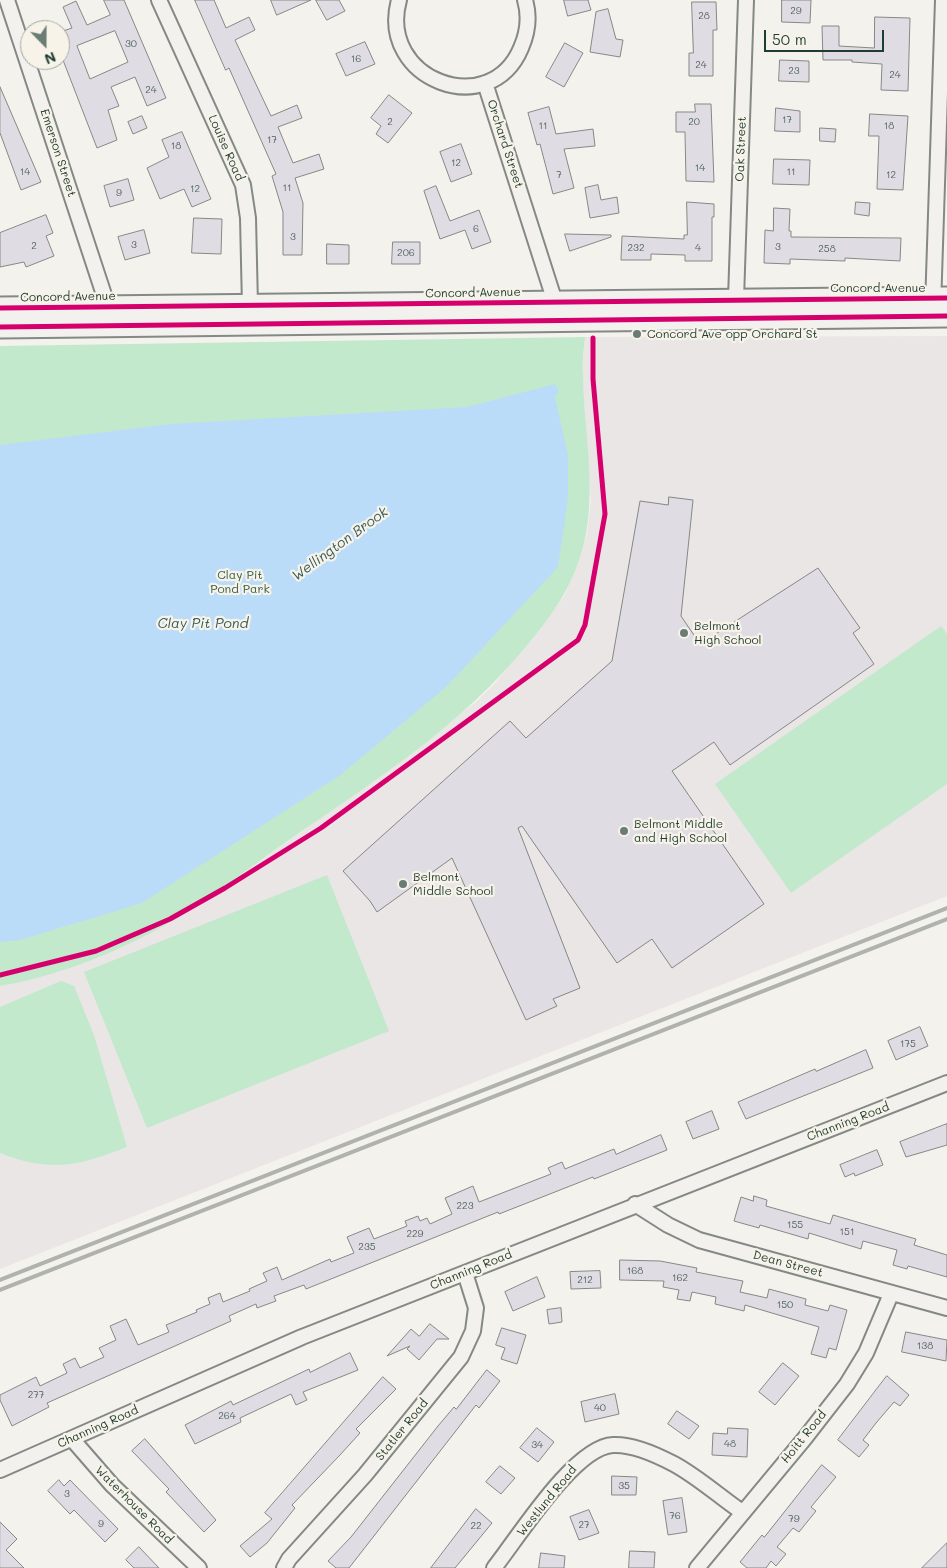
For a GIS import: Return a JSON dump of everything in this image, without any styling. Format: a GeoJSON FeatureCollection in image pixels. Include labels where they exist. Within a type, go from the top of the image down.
{"type":"FeatureCollection","features":[{"type":"Feature","properties":{"kind":"main road","name":"Concord Avenue"},"geometry":{"type":"LineString","coordinates":[[250,315],[555,302],[736,299],[940,307]]}},
{"type":"Feature","properties":{"kind":"main road","name":"Concord Avenue"},"geometry":{"type":"LineString","coordinates":[[0,308],[112,316],[940,307]]}},
{"type":"Feature","properties":{"kind":"main road","name":"Concord Avenue"},"geometry":{"type":"LineString","coordinates":[[0,327],[112,316]]}},
{"type":"Feature","properties":{"kind":"street","name":"Emerson Street"},"geometry":{"type":"LineString","coordinates":[[7,0],[112,316]]}},
{"type":"Feature","properties":{"kind":"street","name":"Louise Road"},"geometry":{"type":"LineString","coordinates":[[159,0],[243,185],[248,218],[250,315]]}},
{"type":"Feature","properties":{"kind":"street"},"geometry":{"type":"LineString","coordinates":[[399,0],[396,10],[398,39],[403,52],[416,69],[434,81],[450,86],[472,86],[485,83]]}},
{"type":"Feature","properties":{"kind":"street","name":"Orchard Street"},"geometry":{"type":"LineString","coordinates":[[525,0],[528,11],[527,33],[517,57],[500,75],[485,83],[555,302]]}},
{"type":"Feature","properties":{"kind":"street","name":"Oak Street"},"geometry":{"type":"LineString","coordinates":[[736,299],[746,0]]}},
{"type":"Feature","properties":{"kind":"street"},"geometry":{"type":"LineString","coordinates":[[940,307],[943,0]]}},
{"type":"Feature","properties":{"kind":"street","name":"Channing Road"},"geometry":{"type":"LineString","coordinates":[[0,1470],[302,1336],[947,1083]]}},
{"type":"Feature","properties":{"kind":"street","name":"Dean Street"},"geometry":{"type":"LineString","coordinates":[[635,1204],[668,1226],[699,1240],[947,1308]]}},
{"type":"Feature","properties":{"kind":"street","name":"Statler Road"},"geometry":{"type":"LineString","coordinates":[[284,1568],[289,1559],[365,1475],[461,1357],[473,1330],[476,1308],[465,1273]]}},
{"type":"Feature","properties":{"kind":"street","name":"Hoitt Road"},"geometry":{"type":"LineString","coordinates":[[697,1568],[847,1384],[866,1353],[891,1294]]}},
{"type":"Feature","properties":{"kind":"street","name":"Waterhouse Road"},"geometry":{"type":"LineString","coordinates":[[72,1439],[112,1486],[199,1568]]}},
{"type":"Feature","properties":{"kind":"street","name":"Westlund Road"},"geometry":{"type":"LineString","coordinates":[[494,1568],[568,1472],[587,1455],[612,1445],[641,1450],[674,1464],[742,1512]]}},
{"type":"Feature","properties":{"kind":"shaded area","name":"Belmont Middle and High School"},"geometry":{"type":"Polygon","coordinates":[[[947,336],[947,896],[0,1269],[0,986],[60,971],[142,937],[198,904],[395,766],[477,701],[495,683],[544,624],[564,596],[577,566],[587,533],[591,501],[582,373],[585,337],[947,336]]]}},
{"type":"Feature","properties":{"kind":"green space","name":"Clay Pit Pond"},"geometry":{"type":"Polygon","coordinates":[[[585,337],[583,370],[590,495],[584,542],[573,577],[556,607],[502,674],[475,701],[415,751],[179,917],[141,938],[90,961],[18,983],[0,986],[0,346],[585,337]]]}},
{"type":"Feature","properties":{"kind":"green space"},"geometry":{"type":"Polygon","coordinates":[[[941,626],[947,634],[947,784],[791,893],[715,784],[941,626]]]}},
{"type":"Feature","properties":{"kind":"green space"},"geometry":{"type":"Polygon","coordinates":[[[327,875],[389,1031],[147,1128],[84,972],[327,875]]]}},
{"type":"Feature","properties":{"kind":"green space"},"geometry":{"type":"Polygon","coordinates":[[[61,981],[74,986],[94,1035],[127,1147],[79,1163],[50,1165],[34,1163],[0,1153],[0,1007],[61,981]]]}},
{"type":"Feature","properties":{"kind":"water","name":"Clay Pit Pond"},"geometry":{"type":"Polygon","coordinates":[[[555,384],[559,392],[555,397],[568,455],[568,498],[558,567],[446,687],[339,776],[142,903],[20,940],[0,942],[0,445],[170,424],[467,407],[555,384]]]}},
{"type":"Feature","properties":{"kind":"building"},"geometry":{"type":"Polygon","coordinates":[[[104,0],[124,0],[166,98],[147,106],[135,77],[111,87],[119,106],[108,110],[117,140],[97,148],[67,70],[70,70],[70,29],[72,28],[63,7],[76,1],[87,25],[110,15],[104,0]],[[115,31],[77,46],[90,79],[128,62],[115,31]]]}},
{"type":"Feature","properties":{"kind":"building"},"geometry":{"type":"Polygon","coordinates":[[[195,0],[214,0],[226,28],[249,17],[255,30],[235,40],[271,116],[297,105],[302,118],[278,127],[293,163],[319,154],[324,169],[295,178],[303,203],[302,255],[283,255],[283,212],[272,176],[276,174],[229,68],[226,70],[195,0]]]}},
{"type":"Feature","properties":{"kind":"building"},"geometry":{"type":"Polygon","coordinates":[[[271,0],[311,0],[277,15],[271,0]]]}},
{"type":"Feature","properties":{"kind":"building"},"geometry":{"type":"Polygon","coordinates":[[[316,0],[339,0],[345,11],[327,20],[316,0]]]}},
{"type":"Feature","properties":{"kind":"building"},"geometry":{"type":"Polygon","coordinates":[[[564,0],[588,0],[591,10],[568,16],[564,0]]]}},
{"type":"Feature","properties":{"kind":"building"},"geometry":{"type":"Polygon","coordinates":[[[782,0],[811,0],[810,23],[782,22],[782,0]]]}},
{"type":"Feature","properties":{"kind":"building"},"geometry":{"type":"Polygon","coordinates":[[[692,2],[716,2],[717,30],[713,30],[713,76],[689,76],[689,53],[693,53],[692,2]]]}},
{"type":"Feature","properties":{"kind":"building"},"geometry":{"type":"Polygon","coordinates":[[[608,9],[616,39],[623,40],[620,57],[590,52],[596,12],[608,9]]]}},
{"type":"Feature","properties":{"kind":"building"},"geometry":{"type":"Polygon","coordinates":[[[875,17],[910,18],[908,91],[881,90],[882,64],[852,62],[852,60],[823,60],[822,26],[839,26],[839,46],[874,48],[875,17]]]}},
{"type":"Feature","properties":{"kind":"building"},"geometry":{"type":"Polygon","coordinates":[[[365,42],[375,64],[346,76],[336,54],[365,42]]]}},
{"type":"Feature","properties":{"kind":"building"},"geometry":{"type":"Polygon","coordinates":[[[565,43],[583,53],[564,87],[546,77],[565,43]]]}},
{"type":"Feature","properties":{"kind":"building"},"geometry":{"type":"Polygon","coordinates":[[[780,60],[809,61],[809,82],[779,81],[780,60]]]}},
{"type":"Feature","properties":{"kind":"building"},"geometry":{"type":"Polygon","coordinates":[[[0,87],[41,182],[21,190],[0,133],[0,87]]]}},
{"type":"Feature","properties":{"kind":"building"},"geometry":{"type":"Polygon","coordinates":[[[389,95],[412,113],[388,143],[376,134],[381,126],[371,118],[389,95]]]}},
{"type":"Feature","properties":{"kind":"building"},"geometry":{"type":"Polygon","coordinates":[[[695,104],[711,104],[714,182],[686,181],[685,132],[676,132],[676,112],[695,112],[695,104]]]}},
{"type":"Feature","properties":{"kind":"building"},"geometry":{"type":"Polygon","coordinates":[[[549,107],[556,134],[593,129],[595,146],[564,149],[574,188],[553,194],[540,144],[537,145],[528,113],[549,107]]]}},
{"type":"Feature","properties":{"kind":"building"},"geometry":{"type":"Polygon","coordinates":[[[776,108],[800,111],[800,132],[775,131],[776,108]]]}},
{"type":"Feature","properties":{"kind":"building"},"geometry":{"type":"Polygon","coordinates":[[[870,114],[908,116],[903,190],[877,189],[879,136],[869,136],[870,114]]]}},
{"type":"Feature","properties":{"kind":"building"},"geometry":{"type":"Polygon","coordinates":[[[142,116],[147,128],[133,134],[128,122],[142,116]]]}},
{"type":"Feature","properties":{"kind":"building"},"geometry":{"type":"Polygon","coordinates":[[[820,128],[836,129],[835,142],[820,141],[820,128]]]}},
{"type":"Feature","properties":{"kind":"building"},"geometry":{"type":"Polygon","coordinates":[[[182,132],[211,199],[192,207],[184,189],[160,199],[147,168],[169,157],[162,140],[182,132]]]}},
{"type":"Feature","properties":{"kind":"building"},"geometry":{"type":"Polygon","coordinates":[[[461,144],[472,174],[451,182],[440,152],[461,144]]]}},
{"type":"Feature","properties":{"kind":"building"},"geometry":{"type":"Polygon","coordinates":[[[774,159],[810,160],[809,185],[773,184],[774,159]]]}},
{"type":"Feature","properties":{"kind":"building"},"geometry":{"type":"Polygon","coordinates":[[[128,179],[134,200],[110,207],[104,186],[128,179]]]}},
{"type":"Feature","properties":{"kind":"building"},"geometry":{"type":"Polygon","coordinates":[[[598,185],[601,200],[617,197],[619,213],[590,218],[585,188],[598,185]]]}},
{"type":"Feature","properties":{"kind":"building"},"geometry":{"type":"Polygon","coordinates":[[[436,186],[450,221],[479,210],[491,242],[472,249],[465,230],[440,239],[424,191],[436,186]]]}},
{"type":"Feature","properties":{"kind":"building"},"geometry":{"type":"Polygon","coordinates":[[[687,202],[714,204],[714,217],[712,217],[712,261],[685,261],[685,255],[651,254],[651,260],[621,260],[622,236],[684,239],[684,235],[687,235],[687,202]]]}},
{"type":"Feature","properties":{"kind":"building"},"geometry":{"type":"Polygon","coordinates":[[[856,202],[870,203],[869,216],[855,214],[856,202]]]}},
{"type":"Feature","properties":{"kind":"building"},"geometry":{"type":"Polygon","coordinates":[[[774,208],[790,209],[789,231],[791,231],[791,237],[901,238],[900,261],[845,258],[845,261],[790,259],[790,264],[764,263],[765,230],[773,231],[774,208]]]}},
{"type":"Feature","properties":{"kind":"building"},"geometry":{"type":"Polygon","coordinates":[[[46,215],[53,233],[46,236],[54,256],[26,267],[24,262],[0,267],[0,233],[46,215]]]}},
{"type":"Feature","properties":{"kind":"building"},"geometry":{"type":"Polygon","coordinates":[[[194,218],[222,219],[221,254],[192,253],[194,218]]]}},
{"type":"Feature","properties":{"kind":"building"},"geometry":{"type":"Polygon","coordinates":[[[144,230],[150,253],[125,260],[118,237],[144,230]]]}},
{"type":"Feature","properties":{"kind":"building"},"geometry":{"type":"Polygon","coordinates":[[[565,234],[611,235],[611,237],[570,251],[565,234]]]}},
{"type":"Feature","properties":{"kind":"building"},"geometry":{"type":"Polygon","coordinates":[[[393,242],[420,242],[420,264],[392,264],[393,242]]]}},
{"type":"Feature","properties":{"kind":"building"},"geometry":{"type":"Polygon","coordinates":[[[327,244],[349,245],[349,264],[327,264],[327,244]]]}},
{"type":"Feature","properties":{"kind":"building"},"geometry":{"type":"Polygon","coordinates":[[[669,497],[693,500],[681,616],[700,644],[818,568],[860,628],[853,633],[874,664],[730,765],[714,742],[672,771],[764,904],[672,968],[652,939],[617,963],[522,826],[518,828],[580,988],[553,999],[557,1006],[526,1020],[452,858],[377,912],[370,901],[343,871],[510,721],[526,738],[612,661],[640,501],[668,505],[669,497]]]}},
{"type":"Feature","properties":{"kind":"building"},"geometry":{"type":"Polygon","coordinates":[[[920,1027],[928,1046],[896,1060],[888,1041],[920,1027]]]}},
{"type":"Feature","properties":{"kind":"building"},"geometry":{"type":"Polygon","coordinates":[[[866,1050],[873,1068],[746,1119],[738,1102],[815,1069],[816,1071],[866,1050]]]}},
{"type":"Feature","properties":{"kind":"building"},"geometry":{"type":"Polygon","coordinates":[[[712,1111],[719,1129],[693,1139],[686,1122],[712,1111]]]}},
{"type":"Feature","properties":{"kind":"building"},"geometry":{"type":"Polygon","coordinates":[[[947,1124],[947,1145],[906,1157],[900,1142],[947,1124]]]}},
{"type":"Feature","properties":{"kind":"building"},"geometry":{"type":"Polygon","coordinates":[[[661,1135],[667,1150],[499,1214],[498,1212],[306,1289],[304,1285],[274,1296],[276,1301],[257,1308],[256,1304],[229,1316],[231,1321],[47,1403],[49,1407],[12,1426],[0,1400],[0,1395],[36,1377],[40,1386],[67,1373],[63,1364],[75,1358],[80,1368],[104,1357],[99,1348],[116,1340],[110,1326],[126,1319],[138,1345],[169,1332],[166,1325],[197,1312],[196,1310],[210,1304],[208,1298],[220,1293],[223,1302],[250,1291],[249,1289],[267,1281],[263,1273],[277,1267],[282,1280],[330,1259],[331,1262],[354,1253],[347,1237],[369,1228],[374,1239],[407,1226],[405,1221],[418,1216],[420,1221],[427,1218],[430,1224],[452,1214],[445,1198],[473,1186],[479,1202],[551,1174],[548,1168],[562,1162],[565,1169],[614,1149],[616,1154],[661,1135]]]}},
{"type":"Feature","properties":{"kind":"building"},"geometry":{"type":"Polygon","coordinates":[[[877,1150],[883,1165],[855,1176],[854,1173],[845,1177],[840,1165],[877,1150]]]}},
{"type":"Feature","properties":{"kind":"building"},"geometry":{"type":"Polygon","coordinates":[[[754,1196],[767,1200],[766,1206],[830,1224],[833,1215],[916,1239],[914,1245],[947,1255],[947,1277],[908,1266],[907,1269],[893,1265],[897,1250],[863,1241],[861,1249],[809,1233],[808,1239],[760,1225],[759,1228],[734,1221],[741,1197],[753,1201],[754,1196]]]}},
{"type":"Feature","properties":{"kind":"building"},"geometry":{"type":"Polygon","coordinates":[[[620,1260],[660,1261],[697,1268],[696,1272],[743,1281],[740,1292],[767,1298],[769,1289],[806,1299],[805,1305],[828,1311],[830,1305],[847,1310],[836,1350],[829,1348],[826,1358],[811,1354],[819,1327],[745,1305],[744,1311],[715,1304],[716,1297],[692,1292],[690,1301],[677,1299],[679,1290],[663,1287],[664,1281],[620,1280],[620,1260]]]}},
{"type":"Feature","properties":{"kind":"building"},"geometry":{"type":"Polygon","coordinates":[[[600,1271],[601,1288],[571,1289],[570,1272],[600,1271]]]}},
{"type":"Feature","properties":{"kind":"building"},"geometry":{"type":"Polygon","coordinates":[[[537,1277],[545,1297],[513,1311],[505,1292],[537,1277]]]}},
{"type":"Feature","properties":{"kind":"building"},"geometry":{"type":"Polygon","coordinates":[[[561,1308],[562,1322],[549,1324],[547,1310],[561,1308]]]}},
{"type":"Feature","properties":{"kind":"building"},"geometry":{"type":"Polygon","coordinates":[[[430,1324],[449,1339],[437,1339],[419,1360],[407,1349],[410,1346],[387,1356],[411,1329],[419,1336],[430,1324]]]}},
{"type":"Feature","properties":{"kind":"building"},"geometry":{"type":"Polygon","coordinates":[[[502,1328],[526,1335],[517,1364],[501,1359],[505,1348],[496,1345],[502,1328]]]}},
{"type":"Feature","properties":{"kind":"building"},"geometry":{"type":"Polygon","coordinates":[[[906,1332],[947,1340],[946,1361],[902,1352],[906,1332]]]}},
{"type":"Feature","properties":{"kind":"building"},"geometry":{"type":"Polygon","coordinates":[[[350,1353],[358,1370],[303,1392],[307,1400],[296,1405],[291,1394],[240,1418],[241,1422],[195,1444],[185,1425],[231,1401],[233,1405],[309,1369],[310,1372],[350,1353]]]}},
{"type":"Feature","properties":{"kind":"building"},"geometry":{"type":"Polygon","coordinates":[[[783,1363],[799,1376],[775,1405],[759,1392],[783,1363]]]}},
{"type":"Feature","properties":{"kind":"building"},"geometry":{"type":"Polygon","coordinates":[[[487,1370],[500,1381],[479,1408],[476,1405],[349,1568],[336,1568],[328,1561],[351,1537],[438,1426],[454,1407],[456,1409],[487,1370]]]}},
{"type":"Feature","properties":{"kind":"building"},"geometry":{"type":"Polygon","coordinates":[[[887,1376],[909,1395],[900,1406],[894,1402],[876,1423],[863,1440],[869,1445],[859,1457],[838,1440],[887,1376]]]}},
{"type":"Feature","properties":{"kind":"building"},"geometry":{"type":"Polygon","coordinates":[[[383,1377],[396,1389],[356,1429],[360,1433],[292,1505],[295,1508],[267,1543],[250,1557],[240,1546],[272,1519],[265,1513],[383,1377]]]}},
{"type":"Feature","properties":{"kind":"building"},"geometry":{"type":"Polygon","coordinates":[[[615,1394],[619,1414],[585,1422],[581,1402],[615,1394]]]}},
{"type":"Feature","properties":{"kind":"building"},"geometry":{"type":"Polygon","coordinates":[[[677,1411],[699,1426],[689,1439],[668,1424],[677,1411]]]}},
{"type":"Feature","properties":{"kind":"building"},"geometry":{"type":"Polygon","coordinates":[[[537,1428],[554,1442],[538,1462],[520,1448],[537,1428]]]}},
{"type":"Feature","properties":{"kind":"building"},"geometry":{"type":"Polygon","coordinates":[[[728,1428],[748,1429],[747,1457],[712,1455],[713,1433],[727,1434],[728,1428]]]}},
{"type":"Feature","properties":{"kind":"building"},"geometry":{"type":"Polygon","coordinates":[[[145,1439],[216,1520],[204,1532],[166,1492],[169,1489],[132,1451],[145,1439]]]}},
{"type":"Feature","properties":{"kind":"building"},"geometry":{"type":"Polygon","coordinates":[[[822,1465],[836,1477],[811,1507],[816,1511],[799,1532],[793,1528],[777,1547],[786,1554],[776,1566],[771,1561],[766,1568],[747,1568],[740,1562],[762,1535],[764,1537],[822,1465]]]}},
{"type":"Feature","properties":{"kind":"building"},"geometry":{"type":"Polygon","coordinates":[[[500,1466],[515,1478],[501,1494],[486,1482],[500,1466]]]}},
{"type":"Feature","properties":{"kind":"building"},"geometry":{"type":"Polygon","coordinates":[[[612,1476],[637,1477],[636,1495],[612,1495],[612,1476]]]}},
{"type":"Feature","properties":{"kind":"building"},"geometry":{"type":"Polygon","coordinates":[[[59,1480],[64,1486],[70,1480],[118,1529],[105,1542],[74,1510],[70,1514],[48,1491],[59,1480]]]}},
{"type":"Feature","properties":{"kind":"building"},"geometry":{"type":"Polygon","coordinates":[[[682,1498],[687,1532],[668,1535],[663,1501],[682,1498]]]}},
{"type":"Feature","properties":{"kind":"building"},"geometry":{"type":"Polygon","coordinates":[[[476,1509],[492,1523],[455,1568],[431,1568],[476,1509]]]}},
{"type":"Feature","properties":{"kind":"building"},"geometry":{"type":"Polygon","coordinates":[[[589,1510],[599,1533],[579,1540],[570,1517],[589,1510]]]}},
{"type":"Feature","properties":{"kind":"building"},"geometry":{"type":"Polygon","coordinates":[[[0,1522],[17,1539],[6,1550],[24,1568],[0,1568],[0,1522]]]}},
{"type":"Feature","properties":{"kind":"building"},"geometry":{"type":"Polygon","coordinates":[[[947,1543],[947,1568],[922,1568],[947,1543]]]}},
{"type":"Feature","properties":{"kind":"building"},"geometry":{"type":"Polygon","coordinates":[[[139,1547],[159,1568],[134,1568],[126,1560],[139,1547]]]}},
{"type":"Feature","properties":{"kind":"building"},"geometry":{"type":"Polygon","coordinates":[[[630,1551],[655,1552],[654,1568],[629,1568],[630,1551]]]}},
{"type":"Feature","properties":{"kind":"building"},"geometry":{"type":"Polygon","coordinates":[[[541,1553],[565,1556],[564,1568],[539,1568],[541,1553]]]}},
{"type":"Feature","properties":{"kind":"railway"},"geometry":{"type":"LineString","coordinates":[[0,1280],[947,908]]}},
{"type":"Feature","properties":{"kind":"railway"},"geometry":{"type":"LineString","coordinates":[[0,1290],[947,919]]}},
{"type":"Feature","properties":{"kind":"cycle path"},"geometry":{"type":"LineString","coordinates":[[0,308],[947,298]]}},
{"type":"Feature","properties":{"kind":"cycle path"},"geometry":{"type":"LineString","coordinates":[[0,327],[947,316]]}},
{"type":"Feature","properties":{"kind":"cycle path"},"geometry":{"type":"LineString","coordinates":[[0,975],[96,951],[170,919],[225,888],[321,828],[578,640],[585,625],[605,514],[593,379],[593,338]]}},
{"type":"Feature","properties":{"kind":"place","name":"Concord Ave opp Orchard St"},"geometry":{"type":"Point","coordinates":[637,334]}},
{"type":"Feature","properties":{"kind":"place","name":"Belmont High School"},"geometry":{"type":"Point","coordinates":[684,633]}},
{"type":"Feature","properties":{"kind":"place","name":"Belmont Middle and High School"},"geometry":{"type":"Point","coordinates":[624,831]}},
{"type":"Feature","properties":{"kind":"place","name":"Belmont Middle School"},"geometry":{"type":"Point","coordinates":[403,884]}},
{"type":"Feature","properties":{"kind":"water label","name":"Wellington Brook"},"geometry":{"type":"Point","coordinates":[340,544]}},
{"type":"Feature","properties":{"kind":"park label","name":"Clay Pit Pond Park"},"geometry":{"type":"Point","coordinates":[240,582]}}]}
